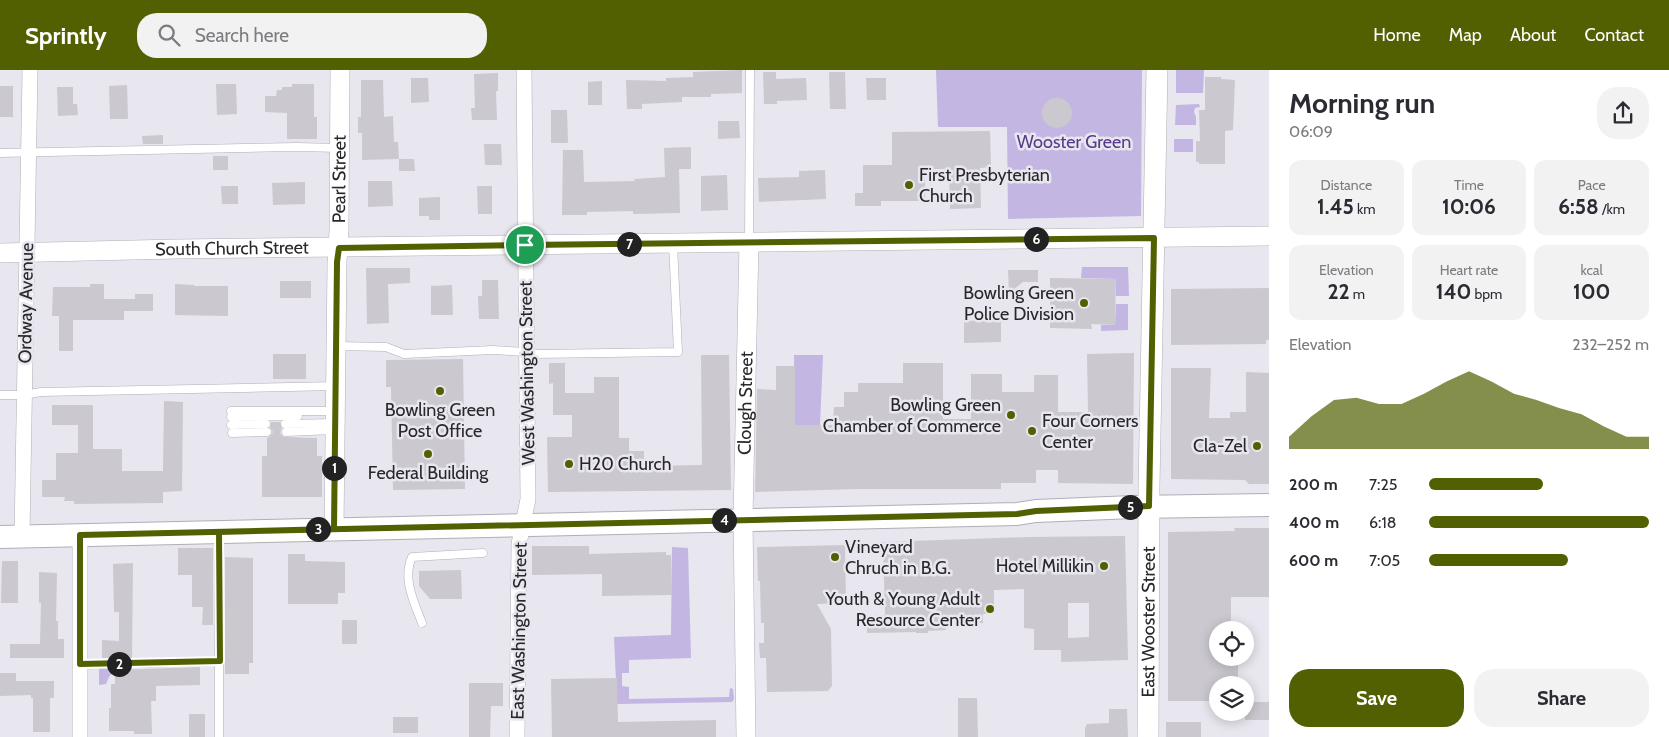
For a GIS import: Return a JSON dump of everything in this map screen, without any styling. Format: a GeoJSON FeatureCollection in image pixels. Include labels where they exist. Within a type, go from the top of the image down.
{"type":"FeatureCollection","features":[{"type":"Feature","properties":{"kind":"main road","name":"East Wooster Street"},"geometry":{"type":"LineString","coordinates":[[1148,737],[1149,506],[1157,70]]}},
{"type":"Feature","properties":{"kind":"main road"},"geometry":{"type":"LineString","coordinates":[[11,537],[1017,514],[1036,511],[1149,506],[1269,505]]}},
{"type":"Feature","properties":{"kind":"street","name":"Ordway Avenue"},"geometry":{"type":"LineString","coordinates":[[11,537],[24,395],[30,70]]}},
{"type":"Feature","properties":{"kind":"street","name":"Pearl Street"},"geometry":{"type":"LineString","coordinates":[[334,529],[340,70]]}},
{"type":"Feature","properties":{"kind":"street","name":"West Washington Street"},"geometry":{"type":"LineString","coordinates":[[523,526],[528,500],[519,351],[525,245],[524,70]]}},
{"type":"Feature","properties":{"kind":"street","name":"South Church Street"},"geometry":{"type":"LineString","coordinates":[[0,253],[178,249],[1269,236]]}},
{"type":"Feature","properties":{"kind":"street","name":"Clough Street"},"geometry":{"type":"LineString","coordinates":[[746,737],[743,519],[749,243]]}},
{"type":"Feature","properties":{"kind":"street","name":"East Washington Street"},"geometry":{"type":"LineString","coordinates":[[517,737],[519,544],[523,526]]}},
{"type":"Feature","properties":{"kind":"street"},"geometry":{"type":"LineString","coordinates":[[80,535],[80,737]]}},
{"type":"Feature","properties":{"kind":"lane","name":"Clough Street"},"geometry":{"type":"LineString","coordinates":[[749,243],[750,70]]}},
{"type":"Feature","properties":{"kind":"lane"},"geometry":{"type":"LineString","coordinates":[[0,153],[296,147],[340,148]]}},
{"type":"Feature","properties":{"kind":"lane"},"geometry":{"type":"LineString","coordinates":[[336,346],[386,347],[404,354],[519,351],[538,354],[678,352],[673,244]]}},
{"type":"Feature","properties":{"kind":"lane"},"geometry":{"type":"LineString","coordinates":[[0,395],[24,395],[41,392],[336,386]]}},
{"type":"Feature","properties":{"kind":"lane"},"geometry":{"type":"LineString","coordinates":[[231,414],[335,420]]}},
{"type":"Feature","properties":{"kind":"lane"},"geometry":{"type":"LineString","coordinates":[[285,428],[335,420]]}},
{"type":"Feature","properties":{"kind":"lane"},"geometry":{"type":"LineString","coordinates":[[232,429],[267,428]]}},
{"type":"Feature","properties":{"kind":"lane"},"geometry":{"type":"LineString","coordinates":[[219,532],[219,737]]}},
{"type":"Feature","properties":{"kind":"lane"},"geometry":{"type":"LineString","coordinates":[[422,623],[411,595],[408,567],[412,557],[483,553]]}},
{"type":"Feature","properties":{"kind":"lane"},"geometry":{"type":"LineString","coordinates":[[80,664],[220,661]]}},
{"type":"Feature","properties":{"kind":"green space","name":"Wooster Green"},"geometry":{"type":"Polygon","coordinates":[[[936,70],[1142,70],[1141,216],[1008,219],[1007,127],[938,127],[936,70]]]}},
{"type":"Feature","properties":{"kind":"green space"},"geometry":{"type":"Polygon","coordinates":[[[1176,70],[1204,70],[1203,93],[1176,93],[1176,70]]]}},
{"type":"Feature","properties":{"kind":"green space"},"geometry":{"type":"Polygon","coordinates":[[[1199,104],[1200,107],[1195,108],[1194,112],[1196,125],[1175,125],[1176,105],[1199,104]]]}},
{"type":"Feature","properties":{"kind":"green space"},"geometry":{"type":"Polygon","coordinates":[[[1174,139],[1193,139],[1193,152],[1174,152],[1174,139]]]}},
{"type":"Feature","properties":{"kind":"green space"},"geometry":{"type":"Polygon","coordinates":[[[1082,267],[1128,267],[1129,296],[1116,296],[1116,279],[1081,278],[1082,267]]]}},
{"type":"Feature","properties":{"kind":"green space"},"geometry":{"type":"Polygon","coordinates":[[[1116,304],[1128,304],[1128,330],[1101,331],[1101,325],[1115,325],[1116,304]]]}},
{"type":"Feature","properties":{"kind":"green space"},"geometry":{"type":"Polygon","coordinates":[[[794,355],[823,355],[820,425],[807,425],[808,436],[795,437],[794,355]]]}},
{"type":"Feature","properties":{"kind":"green space"},"geometry":{"type":"Polygon","coordinates":[[[672,547],[688,548],[691,658],[629,660],[629,673],[622,673],[622,686],[629,687],[629,699],[729,697],[730,688],[733,689],[734,699],[732,702],[617,704],[614,637],[671,635],[672,547]]]}},
{"type":"Feature","properties":{"kind":"green space"},"geometry":{"type":"Polygon","coordinates":[[[99,667],[116,668],[106,684],[99,685],[99,667]]]}},
{"type":"Feature","properties":{"kind":"building"},"geometry":{"type":"Polygon","coordinates":[[[742,70],[742,93],[711,94],[711,97],[682,97],[682,102],[642,104],[642,109],[627,109],[626,80],[666,81],[666,78],[693,77],[693,72],[742,70]]]}},
{"type":"Feature","properties":{"kind":"building"},"geometry":{"type":"Polygon","coordinates":[[[763,72],[776,72],[776,79],[806,78],[807,100],[777,101],[777,104],[764,104],[763,72]]]}},
{"type":"Feature","properties":{"kind":"building"},"geometry":{"type":"Polygon","coordinates":[[[829,72],[845,72],[846,109],[830,109],[829,72]]]}},
{"type":"Feature","properties":{"kind":"building"},"geometry":{"type":"Polygon","coordinates":[[[498,73],[498,91],[496,91],[497,120],[472,120],[471,108],[475,108],[474,74],[498,73]]]}},
{"type":"Feature","properties":{"kind":"building"},"geometry":{"type":"Polygon","coordinates":[[[1205,77],[1221,77],[1221,79],[1235,80],[1233,130],[1225,131],[1225,164],[1199,164],[1199,162],[1196,162],[1196,141],[1200,141],[1199,110],[1205,110],[1205,77]]]}},
{"type":"Feature","properties":{"kind":"building"},"geometry":{"type":"Polygon","coordinates":[[[411,78],[428,78],[429,102],[411,103],[411,78]]]}},
{"type":"Feature","properties":{"kind":"building"},"geometry":{"type":"Polygon","coordinates":[[[866,78],[886,78],[886,100],[867,100],[866,78]]]}},
{"type":"Feature","properties":{"kind":"building"},"geometry":{"type":"Polygon","coordinates":[[[361,80],[383,80],[384,117],[393,116],[394,142],[398,142],[399,159],[362,160],[362,133],[358,133],[358,117],[361,117],[361,80]]]}},
{"type":"Feature","properties":{"kind":"building"},"geometry":{"type":"Polygon","coordinates":[[[602,81],[602,105],[588,105],[588,82],[602,81]]]}},
{"type":"Feature","properties":{"kind":"building"},"geometry":{"type":"Polygon","coordinates":[[[216,84],[236,84],[237,114],[217,115],[216,84]]]}},
{"type":"Feature","properties":{"kind":"building"},"geometry":{"type":"Polygon","coordinates":[[[292,84],[314,84],[314,117],[317,117],[317,139],[287,139],[287,113],[265,112],[265,96],[276,96],[277,90],[282,90],[282,87],[292,87],[292,84]]]}},
{"type":"Feature","properties":{"kind":"building"},"geometry":{"type":"Polygon","coordinates":[[[127,85],[128,119],[110,119],[109,86],[127,85]]]}},
{"type":"Feature","properties":{"kind":"building"},"geometry":{"type":"Polygon","coordinates":[[[0,86],[13,86],[13,117],[0,117],[0,86]]]}},
{"type":"Feature","properties":{"kind":"building"},"geometry":{"type":"Polygon","coordinates":[[[57,87],[73,87],[73,104],[77,104],[78,115],[58,116],[57,87]]]}},
{"type":"Feature","properties":{"kind":"building"},"geometry":{"type":"Polygon","coordinates":[[[1057,98],[1063,99],[1071,107],[1071,119],[1063,127],[1057,128],[1051,127],[1043,119],[1042,113],[1043,107],[1051,99],[1057,98]]]}},
{"type":"Feature","properties":{"kind":"building"},"geometry":{"type":"Polygon","coordinates":[[[551,110],[567,110],[568,143],[551,143],[551,110]]]}},
{"type":"Feature","properties":{"kind":"building"},"geometry":{"type":"Polygon","coordinates":[[[718,121],[739,121],[740,138],[718,139],[718,121]]]}},
{"type":"Feature","properties":{"kind":"building","name":"First Presbyterian Church"},"geometry":{"type":"Polygon","coordinates":[[[990,131],[991,167],[980,168],[981,208],[950,209],[949,169],[925,169],[925,201],[881,201],[881,206],[855,206],[855,193],[863,193],[863,165],[892,165],[892,132],[990,131]]]}},
{"type":"Feature","properties":{"kind":"building"},"geometry":{"type":"Polygon","coordinates":[[[163,135],[163,144],[143,144],[142,136],[163,135]]]}},
{"type":"Feature","properties":{"kind":"building"},"geometry":{"type":"Polygon","coordinates":[[[484,144],[501,144],[502,165],[485,165],[484,144]]]}},
{"type":"Feature","properties":{"kind":"building"},"geometry":{"type":"Polygon","coordinates":[[[691,147],[691,169],[679,169],[680,213],[633,214],[633,211],[587,212],[587,215],[562,215],[563,150],[583,150],[584,182],[635,181],[634,179],[665,177],[664,148],[691,147]]]}},
{"type":"Feature","properties":{"kind":"building"},"geometry":{"type":"Polygon","coordinates":[[[213,156],[228,156],[228,170],[213,170],[213,156]]]}},
{"type":"Feature","properties":{"kind":"building"},"geometry":{"type":"Polygon","coordinates":[[[399,159],[414,159],[415,171],[399,171],[399,159]]]}},
{"type":"Feature","properties":{"kind":"building"},"geometry":{"type":"Polygon","coordinates":[[[825,170],[826,199],[759,202],[758,178],[799,177],[799,171],[825,170]]]}},
{"type":"Feature","properties":{"kind":"building"},"geometry":{"type":"Polygon","coordinates":[[[727,175],[728,210],[701,211],[701,176],[727,175]]]}},
{"type":"Feature","properties":{"kind":"building"},"geometry":{"type":"Polygon","coordinates":[[[368,181],[392,181],[393,206],[368,207],[368,181]]]}},
{"type":"Feature","properties":{"kind":"building"},"geometry":{"type":"Polygon","coordinates":[[[305,182],[305,204],[273,205],[272,183],[305,182]]]}},
{"type":"Feature","properties":{"kind":"building"},"geometry":{"type":"Polygon","coordinates":[[[221,186],[238,186],[238,204],[222,204],[221,186]]]}},
{"type":"Feature","properties":{"kind":"building"},"geometry":{"type":"Polygon","coordinates":[[[477,186],[492,186],[492,214],[478,214],[477,186]]]}},
{"type":"Feature","properties":{"kind":"building"},"geometry":{"type":"Polygon","coordinates":[[[440,197],[440,220],[429,220],[429,216],[419,216],[419,198],[440,197]]]}},
{"type":"Feature","properties":{"kind":"building"},"geometry":{"type":"Polygon","coordinates":[[[366,268],[410,268],[410,283],[388,284],[389,323],[367,324],[366,268]]]}},
{"type":"Feature","properties":{"kind":"building"},"geometry":{"type":"Polygon","coordinates":[[[1008,270],[1038,270],[1038,282],[1023,282],[1009,293],[1008,270]]]}},
{"type":"Feature","properties":{"kind":"building"},"geometry":{"type":"Polygon","coordinates":[[[1050,278],[1116,279],[1115,325],[1091,324],[1092,329],[1050,328],[1050,278]]]}},
{"type":"Feature","properties":{"kind":"building"},"geometry":{"type":"Polygon","coordinates":[[[482,280],[498,280],[499,319],[479,319],[478,296],[482,296],[482,280]]]}},
{"type":"Feature","properties":{"kind":"building"},"geometry":{"type":"Polygon","coordinates":[[[280,281],[311,281],[311,298],[280,298],[280,281]]]}},
{"type":"Feature","properties":{"kind":"building"},"geometry":{"type":"Polygon","coordinates":[[[90,284],[104,284],[104,299],[135,299],[135,294],[153,294],[153,311],[124,311],[124,320],[73,320],[73,351],[59,351],[59,316],[52,316],[53,287],[90,287],[90,284]]]}},
{"type":"Feature","properties":{"kind":"building"},"geometry":{"type":"Polygon","coordinates":[[[175,284],[228,286],[228,316],[175,315],[175,284]]]}},
{"type":"Feature","properties":{"kind":"building"},"geometry":{"type":"Polygon","coordinates":[[[452,285],[453,315],[431,315],[431,286],[452,285]]]}},
{"type":"Feature","properties":{"kind":"building"},"geometry":{"type":"Polygon","coordinates":[[[1269,288],[1269,340],[1266,340],[1266,344],[1171,345],[1171,289],[1269,288]]]}},
{"type":"Feature","properties":{"kind":"building"},"geometry":{"type":"Polygon","coordinates":[[[1001,320],[1001,342],[964,343],[964,321],[1001,320]]]}},
{"type":"Feature","properties":{"kind":"building"},"geometry":{"type":"Polygon","coordinates":[[[1134,353],[1133,484],[1058,483],[1058,470],[1036,470],[1036,483],[1001,483],[1001,489],[857,489],[755,492],[757,389],[776,390],[776,366],[795,366],[795,425],[833,425],[834,407],[844,407],[844,392],[858,392],[858,383],[903,383],[903,363],[943,363],[943,419],[971,419],[971,374],[1002,374],[1002,392],[1034,392],[1034,375],[1058,375],[1058,412],[1088,412],[1087,354],[1134,353]]]}},
{"type":"Feature","properties":{"kind":"building"},"geometry":{"type":"Polygon","coordinates":[[[273,354],[306,354],[306,379],[273,379],[273,354]]]}},
{"type":"Feature","properties":{"kind":"building"},"geometry":{"type":"Polygon","coordinates":[[[701,355],[729,355],[731,490],[548,492],[547,437],[572,437],[572,415],[553,415],[553,383],[549,384],[549,363],[565,363],[565,393],[594,393],[594,377],[619,377],[619,438],[629,438],[629,451],[644,451],[644,466],[702,465],[701,355]]]}},
{"type":"Feature","properties":{"kind":"building","name":"Federal Building"},"geometry":{"type":"Polygon","coordinates":[[[463,359],[465,489],[393,490],[391,387],[386,387],[386,360],[463,359]]]}},
{"type":"Feature","properties":{"kind":"building"},"geometry":{"type":"Polygon","coordinates":[[[1171,368],[1211,368],[1209,418],[1230,418],[1230,412],[1246,412],[1246,372],[1269,373],[1269,484],[1249,484],[1245,480],[1171,479],[1171,368]]]}},
{"type":"Feature","properties":{"kind":"building"},"geometry":{"type":"Polygon","coordinates":[[[164,401],[183,402],[182,491],[163,492],[163,503],[74,504],[74,501],[64,501],[65,497],[42,497],[42,480],[56,480],[56,453],[78,453],[78,425],[52,425],[52,405],[93,405],[93,449],[122,449],[122,471],[163,471],[164,401]]]}},
{"type":"Feature","properties":{"kind":"building"},"geometry":{"type":"Polygon","coordinates":[[[271,422],[280,422],[282,428],[280,433],[284,437],[317,438],[317,456],[322,456],[322,497],[262,497],[262,456],[267,456],[267,438],[273,432],[270,428],[271,422]]]}},
{"type":"Feature","properties":{"kind":"building"},"geometry":{"type":"Polygon","coordinates":[[[1234,528],[1269,528],[1269,597],[1231,597],[1231,621],[1209,621],[1209,666],[1238,666],[1238,676],[1209,676],[1209,701],[1168,701],[1168,532],[1235,531],[1234,528]]]}},
{"type":"Feature","properties":{"kind":"building"},"geometry":{"type":"Polygon","coordinates":[[[1125,536],[1128,660],[1061,662],[1061,650],[1034,650],[1034,629],[1024,628],[1024,589],[994,590],[994,614],[983,614],[983,623],[946,624],[946,630],[928,631],[928,633],[867,633],[867,616],[885,615],[883,542],[1125,536]],[[1068,603],[1068,638],[1089,637],[1089,603],[1068,603]]]}},
{"type":"Feature","properties":{"kind":"building"},"geometry":{"type":"Polygon","coordinates":[[[845,545],[846,603],[817,604],[831,629],[832,686],[828,691],[767,692],[766,658],[760,658],[759,643],[764,643],[764,623],[761,623],[757,547],[845,545]]]}},
{"type":"Feature","properties":{"kind":"building"},"geometry":{"type":"Polygon","coordinates":[[[532,546],[589,546],[589,554],[666,552],[666,555],[671,555],[672,595],[602,596],[602,574],[532,575],[532,546]]]}},
{"type":"Feature","properties":{"kind":"building"},"geometry":{"type":"Polygon","coordinates":[[[178,548],[213,548],[213,625],[202,625],[203,607],[192,607],[192,575],[178,575],[178,548]]]}},
{"type":"Feature","properties":{"kind":"building"},"geometry":{"type":"Polygon","coordinates":[[[288,554],[305,554],[305,561],[345,562],[345,593],[338,593],[338,604],[288,604],[288,554]]]}},
{"type":"Feature","properties":{"kind":"building"},"geometry":{"type":"Polygon","coordinates":[[[225,557],[253,558],[253,663],[249,663],[249,674],[225,674],[225,557]]]}},
{"type":"Feature","properties":{"kind":"building"},"geometry":{"type":"Polygon","coordinates":[[[2,561],[18,561],[18,603],[1,603],[2,561]]]}},
{"type":"Feature","properties":{"kind":"building"},"geometry":{"type":"Polygon","coordinates":[[[133,563],[132,658],[102,658],[102,640],[119,641],[119,612],[114,612],[113,564],[133,563]]]}},
{"type":"Feature","properties":{"kind":"building"},"geometry":{"type":"Polygon","coordinates":[[[461,570],[462,599],[430,599],[419,586],[419,571],[461,570]]]}},
{"type":"Feature","properties":{"kind":"building"},"geometry":{"type":"Polygon","coordinates":[[[39,572],[57,573],[56,621],[58,621],[58,639],[64,639],[64,658],[10,658],[10,644],[40,644],[41,603],[39,603],[39,572]]]}},
{"type":"Feature","properties":{"kind":"building"},"geometry":{"type":"Polygon","coordinates":[[[342,620],[357,620],[357,644],[342,644],[342,620]]]}},
{"type":"Feature","properties":{"kind":"building"},"geometry":{"type":"Polygon","coordinates":[[[200,667],[200,685],[156,686],[156,701],[151,701],[152,734],[134,734],[134,731],[109,731],[111,684],[115,684],[115,670],[200,667]]]}},
{"type":"Feature","properties":{"kind":"building"},"geometry":{"type":"Polygon","coordinates":[[[0,673],[16,673],[16,681],[54,681],[54,698],[50,698],[50,732],[33,732],[33,698],[31,698],[31,695],[0,696],[0,673]]]}},
{"type":"Feature","properties":{"kind":"building"},"geometry":{"type":"Polygon","coordinates":[[[617,678],[618,722],[716,720],[716,737],[552,737],[551,679],[617,678]]]}},
{"type":"Feature","properties":{"kind":"building"},"geometry":{"type":"Polygon","coordinates":[[[469,683],[503,683],[503,706],[491,706],[490,737],[469,737],[469,683]]]}},
{"type":"Feature","properties":{"kind":"building"},"geometry":{"type":"Polygon","coordinates":[[[958,698],[977,698],[978,737],[958,737],[958,698]]]}},
{"type":"Feature","properties":{"kind":"building"},"geometry":{"type":"Polygon","coordinates":[[[1254,702],[1269,702],[1269,720],[1254,720],[1254,702]]]}},
{"type":"Feature","properties":{"kind":"building"},"geometry":{"type":"Polygon","coordinates":[[[1109,709],[1127,709],[1128,737],[1085,737],[1087,724],[1109,723],[1109,709]]]}},
{"type":"Feature","properties":{"kind":"building"},"geometry":{"type":"Polygon","coordinates":[[[189,714],[205,714],[205,737],[189,737],[189,714]]]}},
{"type":"Feature","properties":{"kind":"building"},"geometry":{"type":"Polygon","coordinates":[[[393,717],[418,717],[418,733],[393,733],[393,717]]]}},
{"type":"Feature","properties":{"kind":"building"},"geometry":{"type":"Polygon","coordinates":[[[1166,722],[1201,722],[1201,737],[1166,737],[1166,722]]]}},
{"type":"Feature","properties":{"kind":"place","name":"First Presbyterian Church"},"geometry":{"type":"Point","coordinates":[909,185]}},
{"type":"Feature","properties":{"kind":"place","name":"Bowling Green Police Division"},"geometry":{"type":"Point","coordinates":[1084,303]}},
{"type":"Feature","properties":{"kind":"place","name":"Bowling Green Post Office"},"geometry":{"type":"Point","coordinates":[440,391]}},
{"type":"Feature","properties":{"kind":"place","name":"Bowling Green Chamber of Commerce"},"geometry":{"type":"Point","coordinates":[1011,415]}},
{"type":"Feature","properties":{"kind":"place","name":"Four Corners Center"},"geometry":{"type":"Point","coordinates":[1032,431]}},
{"type":"Feature","properties":{"kind":"place","name":"Cla-Zel"},"geometry":{"type":"Point","coordinates":[1257,446]}},
{"type":"Feature","properties":{"kind":"place","name":"Federal Building"},"geometry":{"type":"Point","coordinates":[428,454]}},
{"type":"Feature","properties":{"kind":"place","name":"H20 Church"},"geometry":{"type":"Point","coordinates":[569,464]}},
{"type":"Feature","properties":{"kind":"place","name":"Vineyard Chruch in B.G."},"geometry":{"type":"Point","coordinates":[835,557]}},
{"type":"Feature","properties":{"kind":"place","name":"Hotel Millikin"},"geometry":{"type":"Point","coordinates":[1104,566]}},
{"type":"Feature","properties":{"kind":"place","name":"Youth & Young Adult Resource Center"},"geometry":{"type":"Point","coordinates":[990,609]}},
{"type":"Feature","properties":{"kind":"route"},"geometry":{"type":"LineString","coordinates":[[525,245],[339,248],[337,262],[334,529],[267,530],[219,532],[220,661],[80,664],[80,535],[267,530],[483,527],[1017,514],[1036,511],[1149,506],[1154,238],[525,245]]}}]}
